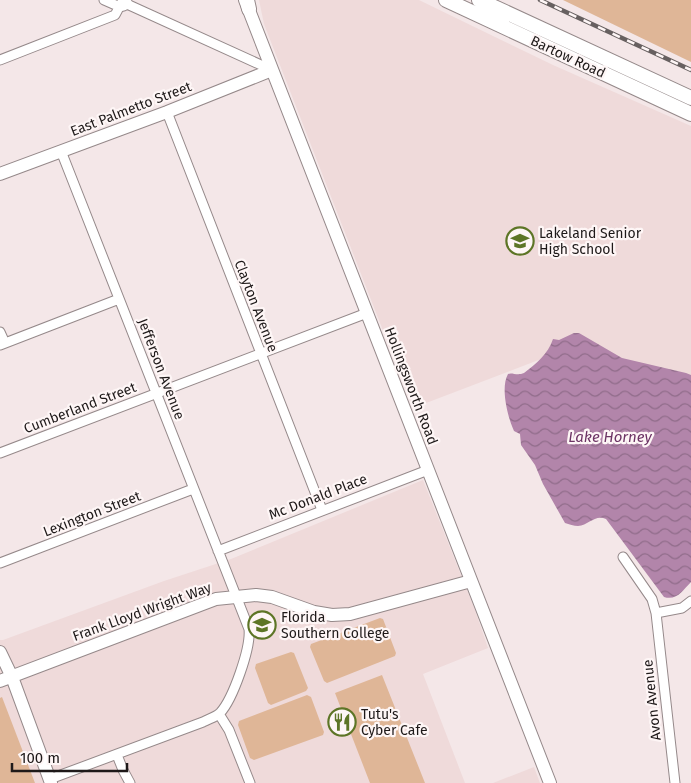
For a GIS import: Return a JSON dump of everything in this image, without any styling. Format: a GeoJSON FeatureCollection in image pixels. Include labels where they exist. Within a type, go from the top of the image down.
{"type":"FeatureCollection","features":[{"type":"Feature","properties":{"kind":"main road","name":"Bartow Road"},"geometry":{"type":"LineString","coordinates":[[446,0],[688,104]]}},
{"type":"Feature","properties":{"kind":"main road","name":"Bartow Road"},"geometry":{"type":"LineString","coordinates":[[479,0],[688,104]]}},
{"type":"Feature","properties":{"kind":"street"},"geometry":{"type":"LineString","coordinates":[[104,0],[124,3],[272,70]]}},
{"type":"Feature","properties":{"kind":"street"},"geometry":{"type":"LineString","coordinates":[[0,60],[114,15],[124,3]]}},
{"type":"Feature","properties":{"kind":"street","name":"Hollingsworth Road"},"geometry":{"type":"LineString","coordinates":[[247,3],[550,783]]}},
{"type":"Feature","properties":{"kind":"street","name":"East Palmetto Street"},"geometry":{"type":"LineString","coordinates":[[0,174],[167,112],[272,70]]}},
{"type":"Feature","properties":{"kind":"street","name":"Clayton Avenue"},"geometry":{"type":"LineString","coordinates":[[167,112],[322,510]]}},
{"type":"Feature","properties":{"kind":"street","name":"Jefferson Avenue"},"geometry":{"type":"LineString","coordinates":[[61,151],[248,630],[248,648],[229,699],[219,714]]}},
{"type":"Feature","properties":{"kind":"street"},"geometry":{"type":"LineString","coordinates":[[0,332],[2,344],[119,299]]}},
{"type":"Feature","properties":{"kind":"street","name":"Cumberland Street"},"geometry":{"type":"LineString","coordinates":[[0,453],[366,313]]}},
{"type":"Feature","properties":{"kind":"street","name":"Mc Donald Place"},"geometry":{"type":"LineString","coordinates":[[218,551],[428,470]]}},
{"type":"Feature","properties":{"kind":"street","name":"Lexington Street"},"geometry":{"type":"LineString","coordinates":[[0,563],[193,489]]}},
{"type":"Feature","properties":{"kind":"street","name":"Avon Avenue"},"geometry":{"type":"LineString","coordinates":[[623,557],[652,599],[656,613],[675,783]]}},
{"type":"Feature","properties":{"kind":"street","name":"Frank Lloyd Wright Way"},"geometry":{"type":"LineString","coordinates":[[6,679],[216,599],[256,595],[272,597],[314,612],[332,615],[350,614],[471,582]]}},
{"type":"Feature","properties":{"kind":"street"},"geometry":{"type":"LineString","coordinates":[[656,613],[682,608],[691,601]]}},
{"type":"Feature","properties":{"kind":"street"},"geometry":{"type":"LineString","coordinates":[[0,652],[6,679],[50,781],[203,722],[219,714],[229,730],[250,783]]}},
{"type":"Feature","properties":{"kind":"street"},"geometry":{"type":"LineString","coordinates":[[117,755],[130,783]]}},
{"type":"Feature","properties":{"kind":"shaded area","name":"Lakeland Senior High School"},"geometry":{"type":"Polygon","coordinates":[[[259,0],[419,0],[553,65],[691,126],[691,418],[549,356],[413,408],[264,24],[259,0]]]}},
{"type":"Feature","properties":{"kind":"shaded area"},"geometry":{"type":"Polygon","coordinates":[[[563,0],[691,0],[691,62],[563,0]]]}},
{"type":"Feature","properties":{"kind":"shaded area","name":"Florida Southern College"},"geometry":{"type":"Polygon","coordinates":[[[423,480],[475,610],[488,648],[423,674],[465,783],[0,783],[0,640],[231,559],[423,480]]]}},
{"type":"Feature","properties":{"kind":"shaded area"},"geometry":{"type":"Polygon","coordinates":[[[380,618],[383,619],[396,653],[395,656],[327,683],[324,681],[310,647],[311,644],[380,618]]]}},
{"type":"Feature","properties":{"kind":"shaded area"},"geometry":{"type":"Polygon","coordinates":[[[291,652],[294,653],[308,688],[306,691],[271,705],[268,703],[255,668],[256,664],[291,652]]]}},
{"type":"Feature","properties":{"kind":"shaded area"},"geometry":{"type":"Polygon","coordinates":[[[382,675],[425,783],[370,783],[335,693],[382,675]]]}},
{"type":"Feature","properties":{"kind":"shaded area"},"geometry":{"type":"Polygon","coordinates":[[[307,695],[311,697],[324,732],[323,735],[254,760],[250,758],[238,725],[239,721],[307,695]]]}},
{"type":"Feature","properties":{"kind":"shaded area"},"geometry":{"type":"Polygon","coordinates":[[[2,697],[35,783],[0,783],[0,698],[2,697]]]}},
{"type":"Feature","properties":{"kind":"shaded area"},"geometry":{"type":"Polygon","coordinates":[[[534,767],[540,783],[493,783],[534,767]]]}},
{"type":"Feature","properties":{"kind":"water","name":"Lake Horney"},"geometry":{"type":"Polygon","coordinates":[[[574,333],[579,333],[622,358],[691,375],[691,582],[676,596],[664,597],[606,519],[595,519],[578,526],[565,523],[543,484],[535,465],[521,445],[520,434],[514,431],[507,411],[505,395],[508,374],[524,373],[545,354],[553,339],[559,340],[574,333]]]}},
{"type":"Feature","properties":{"kind":"railway"},"geometry":{"type":"LineString","coordinates":[[540,0],[691,70]]}},
{"type":"Feature","properties":{"kind":"place","name":"Lakeland Senior High School"},"geometry":{"type":"Point","coordinates":[520,241]}},
{"type":"Feature","properties":{"kind":"place","name":"Florida Southern College"},"geometry":{"type":"Point","coordinates":[262,625]}},
{"type":"Feature","properties":{"kind":"place","name":"Tutu's Cyber Cafe"},"geometry":{"type":"Point","coordinates":[342,722]}}]}
